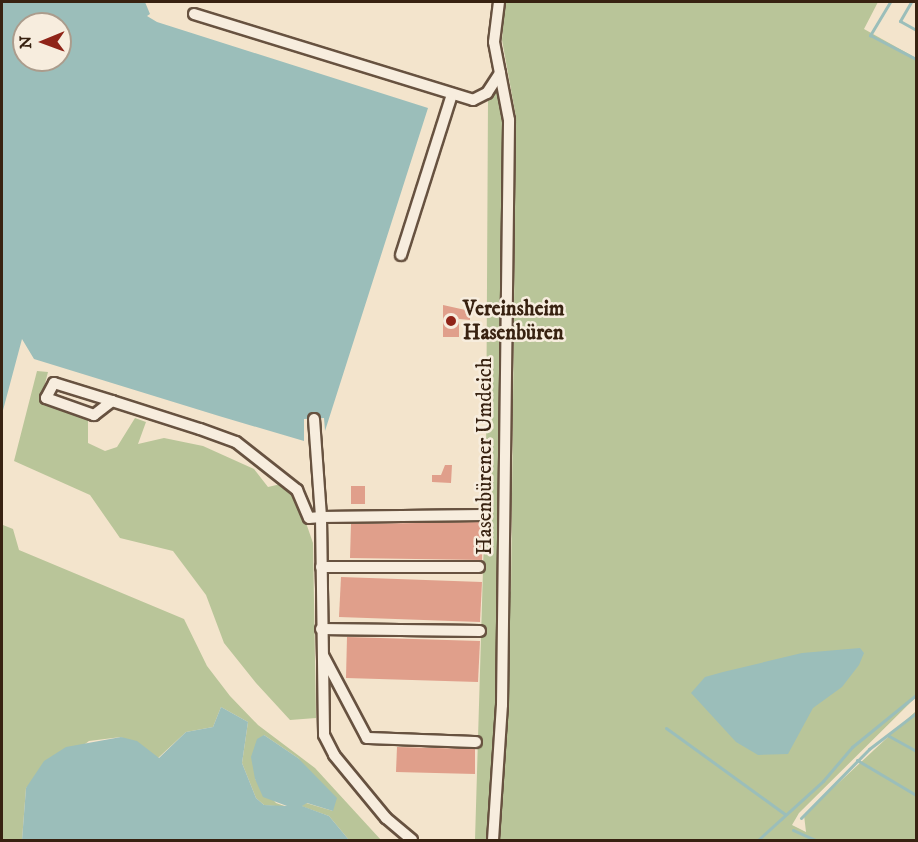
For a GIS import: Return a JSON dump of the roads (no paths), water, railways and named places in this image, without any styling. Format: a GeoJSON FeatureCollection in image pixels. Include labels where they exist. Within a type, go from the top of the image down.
{"type":"FeatureCollection","features":[{"type":"Feature","properties":{"kind":"street","name":"Hasenbürener Umdeich"},"geometry":{"type":"LineString","coordinates":[[493,840],[504,602],[509,120],[494,42],[499,2]]}},
{"type":"Feature","properties":{"kind":"street"},"geometry":{"type":"LineString","coordinates":[[194,14],[452,94],[481,98],[500,73]]}},
{"type":"Feature","properties":{"kind":"street"},"geometry":{"type":"LineString","coordinates":[[401,255],[452,94]]}},
{"type":"Feature","properties":{"kind":"street"},"geometry":{"type":"LineString","coordinates":[[112,401],[94,415],[46,398],[54,383],[112,401],[236,442],[297,490],[309,518],[483,515]]}},
{"type":"Feature","properties":{"kind":"street"},"geometry":{"type":"LineString","coordinates":[[314,419],[321,517],[324,735],[330,748],[386,818],[412,840]]}},
{"type":"Feature","properties":{"kind":"street"},"geometry":{"type":"LineString","coordinates":[[321,567],[479,567]]}},
{"type":"Feature","properties":{"kind":"street"},"geometry":{"type":"LineString","coordinates":[[321,629],[480,631]]}},
{"type":"Feature","properties":{"kind":"street"},"geometry":{"type":"LineString","coordinates":[[322,652],[367,738],[476,742]]}},
{"type":"Feature","properties":{"kind":"water"},"geometry":{"type":"Polygon","coordinates":[[[2,2],[145,2],[150,14],[147,16],[157,22],[428,108],[325,431],[324,418],[304,419],[304,441],[219,416],[34,359],[22,339],[2,414],[2,2]]]}},
{"type":"Feature","properties":{"kind":"water"},"geometry":{"type":"Polygon","coordinates":[[[860,648],[864,653],[859,665],[842,687],[813,708],[788,754],[758,755],[736,742],[691,693],[705,677],[723,672],[802,653],[860,648]]]}},
{"type":"Feature","properties":{"kind":"water"},"geometry":{"type":"Polygon","coordinates":[[[221,707],[248,722],[242,763],[256,798],[264,805],[287,806],[263,797],[255,779],[251,757],[257,739],[264,735],[298,758],[337,798],[333,811],[307,803],[302,806],[329,816],[349,840],[22,840],[26,788],[44,761],[66,747],[121,737],[137,741],[159,758],[186,732],[213,727],[221,707]]]}},
{"type":"Feature","properties":{"kind":"waterway"},"geometry":{"type":"LineString","coordinates":[[890,2],[870,35],[916,59]]}},
{"type":"Feature","properties":{"kind":"waterway"},"geometry":{"type":"LineString","coordinates":[[911,2],[900,21],[916,30]]}},
{"type":"Feature","properties":{"kind":"waterway"},"geometry":{"type":"LineString","coordinates":[[758,840],[823,781],[852,747],[916,695]]}},
{"type":"Feature","properties":{"kind":"waterway"},"geometry":{"type":"LineString","coordinates":[[801,818],[869,749],[916,713]]}},
{"type":"Feature","properties":{"kind":"waterway"},"geometry":{"type":"LineString","coordinates":[[666,728],[785,814]]}},
{"type":"Feature","properties":{"kind":"waterway"},"geometry":{"type":"LineString","coordinates":[[889,736],[916,751]]}},
{"type":"Feature","properties":{"kind":"waterway"},"geometry":{"type":"LineString","coordinates":[[857,760],[916,795]]}},
{"type":"Feature","properties":{"kind":"waterway"},"geometry":{"type":"LineString","coordinates":[[793,830],[815,840]]}},
{"type":"Feature","properties":{"kind":"place","name":"Vereinsheim Hasenbüren"},"geometry":{"type":"Point","coordinates":[451,321]}}]}
